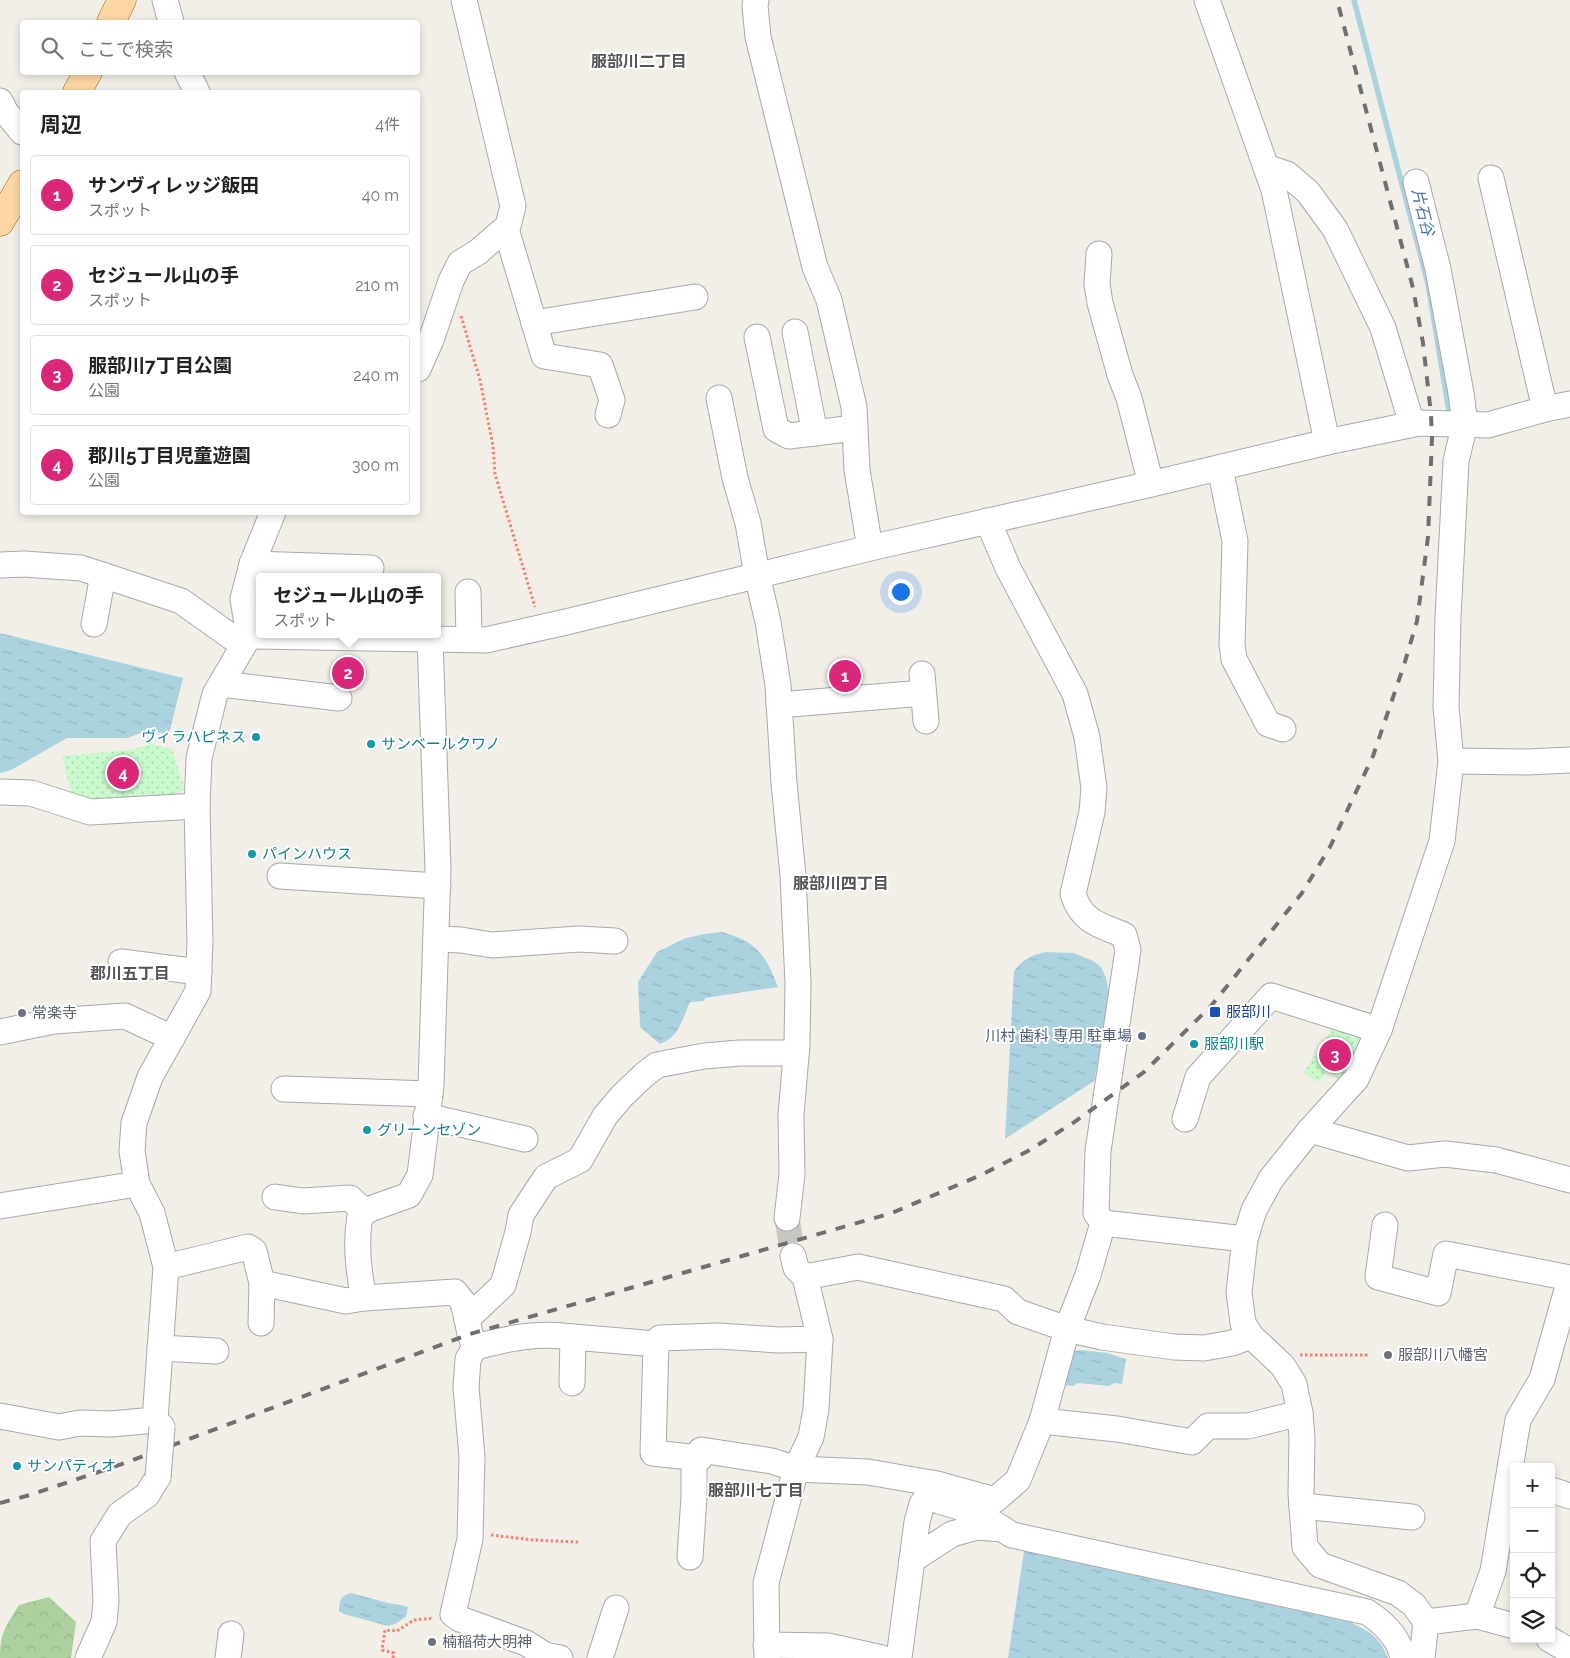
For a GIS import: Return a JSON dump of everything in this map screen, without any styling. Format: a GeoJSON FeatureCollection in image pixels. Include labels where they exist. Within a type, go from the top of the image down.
{"type":"FeatureCollection","features":[{"type":"Feature","properties":{"kind":"main road"},"geometry":{"type":"LineString","coordinates":[[112,20],[122,0]]}},
{"type":"Feature","properties":{"kind":"main road"},"geometry":{"type":"LineString","coordinates":[[77,90],[86,75]]}},
{"type":"Feature","properties":{"kind":"main road"},"geometry":{"type":"LineString","coordinates":[[0,222],[20,187]]}},
{"type":"Feature","properties":{"kind":"street"},"geometry":{"type":"LineString","coordinates":[[165,0],[170,20]]}},
{"type":"Feature","properties":{"kind":"street"},"geometry":{"type":"LineString","coordinates":[[420,364],[460,262],[478,252],[506,229],[513,206],[464,0]]}},
{"type":"Feature","properties":{"kind":"street"},"geometry":{"type":"LineString","coordinates":[[756,0],[758,37],[814,267],[829,300],[854,408],[857,470],[870,548]]}},
{"type":"Feature","properties":{"kind":"street"},"geometry":{"type":"LineString","coordinates":[[1207,0],[1274,190],[1327,442]]}},
{"type":"Feature","properties":{"kind":"street"},"geometry":{"type":"LineString","coordinates":[[188,75],[196,90]]}},
{"type":"Feature","properties":{"kind":"street"},"geometry":{"type":"LineString","coordinates":[[0,102],[20,130]]}},
{"type":"Feature","properties":{"kind":"street"},"geometry":{"type":"LineString","coordinates":[[1266,167],[1287,174],[1308,192],[1335,230],[1383,328],[1412,424]]}},
{"type":"Feature","properties":{"kind":"street"},"geometry":{"type":"LineString","coordinates":[[1491,178],[1545,409]]}},
{"type":"Feature","properties":{"kind":"street"},"geometry":{"type":"LineString","coordinates":[[1416,182],[1438,268],[1462,393],[1465,423],[1456,461],[1448,618],[1446,707],[1451,762],[1442,841],[1379,1030],[1356,1079],[1310,1130],[1271,1179],[1254,1210],[1245,1239],[1240,1292],[1243,1323],[1251,1336],[1283,1366],[1294,1384],[1300,1413],[1302,1438],[1302,1506],[1305,1547],[1320,1565],[1398,1593],[1414,1605],[1426,1622],[1422,1658]]}},
{"type":"Feature","properties":{"kind":"street"},"geometry":{"type":"LineString","coordinates":[[506,229],[544,356],[600,365],[612,400],[608,415]]}},
{"type":"Feature","properties":{"kind":"street"},"geometry":{"type":"LineString","coordinates":[[1099,254],[1097,284],[1100,303],[1120,374],[1130,398],[1151,484]]}},
{"type":"Feature","properties":{"kind":"street"},"geometry":{"type":"LineString","coordinates":[[534,323],[695,297]]}},
{"type":"Feature","properties":{"kind":"street"},"geometry":{"type":"LineString","coordinates":[[795,332],[815,433]]}},
{"type":"Feature","properties":{"kind":"street"},"geometry":{"type":"LineString","coordinates":[[757,337],[776,429],[789,436],[855,428]]}},
{"type":"Feature","properties":{"kind":"street"},"geometry":{"type":"LineString","coordinates":[[719,398],[735,478],[748,523],[768,622],[780,705],[784,783],[793,876],[798,983],[796,1053],[790,1141],[792,1174],[787,1218]]}},
{"type":"Feature","properties":{"kind":"street"},"geometry":{"type":"LineString","coordinates":[[370,638],[486,640],[870,548],[1327,442],[1412,424],[1465,423],[1488,425],[1570,404]]}},
{"type":"Feature","properties":{"kind":"street"},"geometry":{"type":"LineString","coordinates":[[1220,468],[1235,541],[1232,644],[1234,659],[1268,724],[1283,729]]}},
{"type":"Feature","properties":{"kind":"street"},"geometry":{"type":"LineString","coordinates":[[88,1658],[104,1622],[106,1602],[103,1541],[120,1514],[146,1495],[158,1477],[160,1348],[166,1267],[152,1213],[137,1184],[132,1151],[134,1122],[150,1077],[198,991],[200,942],[197,806],[199,758],[215,694],[249,636],[243,599],[252,564],[272,515]]}},
{"type":"Feature","properties":{"kind":"street"},"geometry":{"type":"LineString","coordinates":[[988,522],[1008,568],[1075,694],[1087,737],[1094,788],[1092,812],[1073,894],[1077,907],[1092,922],[1124,935],[1128,950],[1098,1152],[1096,1213],[1103,1223],[1245,1239]]}},
{"type":"Feature","properties":{"kind":"street"},"geometry":{"type":"LineString","coordinates":[[0,565],[24,564],[81,568],[182,601],[233,638],[256,636]]}},
{"type":"Feature","properties":{"kind":"street"},"geometry":{"type":"LineString","coordinates":[[252,564],[371,568]]}},
{"type":"Feature","properties":{"kind":"street"},"geometry":{"type":"LineString","coordinates":[[94,624],[103,575]]}},
{"type":"Feature","properties":{"kind":"street"},"geometry":{"type":"LineString","coordinates":[[468,592],[469,639]]}},
{"type":"Feature","properties":{"kind":"street"},"geometry":{"type":"LineString","coordinates":[[364,1298],[359,1277],[356,1237],[360,1216],[370,1209],[409,1195],[420,1175],[428,1105],[438,886],[430,639]]}},
{"type":"Feature","properties":{"kind":"street"},"geometry":{"type":"LineString","coordinates":[[780,705],[923,683],[926,720]]}},
{"type":"Feature","properties":{"kind":"street"},"geometry":{"type":"LineString","coordinates":[[221,684],[339,698]]}},
{"type":"Feature","properties":{"kind":"street"},"geometry":{"type":"LineString","coordinates":[[1451,762],[1570,760]]}},
{"type":"Feature","properties":{"kind":"street"},"geometry":{"type":"LineString","coordinates":[[0,792],[31,793],[90,812],[197,806]]}},
{"type":"Feature","properties":{"kind":"street"},"geometry":{"type":"LineString","coordinates":[[280,876],[438,886]]}},
{"type":"Feature","properties":{"kind":"street"},"geometry":{"type":"LineString","coordinates":[[436,939],[461,940],[492,945],[578,939],[615,941]]}},
{"type":"Feature","properties":{"kind":"street"},"geometry":{"type":"LineString","coordinates":[[121,962],[199,972]]}},
{"type":"Feature","properties":{"kind":"street"},"geometry":{"type":"LineString","coordinates":[[1185,1119],[1198,1076],[1271,996],[1379,1030]]}},
{"type":"Feature","properties":{"kind":"street"},"geometry":{"type":"LineString","coordinates":[[0,1032],[54,1021],[125,1016],[172,1038]]}},
{"type":"Feature","properties":{"kind":"street"},"geometry":{"type":"LineString","coordinates":[[467,1319],[503,1285],[521,1216],[546,1178],[580,1160],[605,1116],[644,1075],[657,1065],[704,1056],[740,1053],[796,1053]]}},
{"type":"Feature","properties":{"kind":"street"},"geometry":{"type":"LineString","coordinates":[[284,1089],[428,1105],[525,1139]]}},
{"type":"Feature","properties":{"kind":"street"},"geometry":{"type":"LineString","coordinates":[[1310,1130],[1408,1158],[1445,1154],[1496,1160],[1570,1180]]}},
{"type":"Feature","properties":{"kind":"street"},"geometry":{"type":"LineString","coordinates":[[0,1206],[137,1184]]}},
{"type":"Feature","properties":{"kind":"street"},"geometry":{"type":"LineString","coordinates":[[275,1197],[303,1201],[350,1198],[365,1212]]}},
{"type":"Feature","properties":{"kind":"street"},"geometry":{"type":"LineString","coordinates":[[820,1339],[779,1340],[719,1336],[660,1338],[656,1344],[653,1453],[700,1458],[702,1450],[772,1461],[796,1469],[868,1472],[932,1491],[996,1500],[1018,1480],[1042,1421],[1067,1329],[1088,1275],[1103,1223]]}},
{"type":"Feature","properties":{"kind":"street"},"geometry":{"type":"LineString","coordinates":[[1385,1225],[1378,1277],[1438,1293],[1446,1254],[1570,1279],[1542,1380],[1518,1420],[1512,1463]]}},
{"type":"Feature","properties":{"kind":"street"},"geometry":{"type":"LineString","coordinates":[[166,1267],[248,1247],[254,1251],[262,1283],[261,1323]]}},
{"type":"Feature","properties":{"kind":"street"},"geometry":{"type":"LineString","coordinates":[[882,1658],[828,1646],[766,1652],[766,1583],[796,1469],[810,1437],[816,1409],[820,1339],[799,1267],[858,1267],[1004,1300],[1018,1312],[1067,1329],[1102,1337],[1174,1347],[1204,1348],[1232,1343],[1251,1336]]}},
{"type":"Feature","properties":{"kind":"street"},"geometry":{"type":"LineString","coordinates":[[262,1283],[346,1301],[454,1292],[463,1302],[470,1334],[476,1347]]}},
{"type":"Feature","properties":{"kind":"street"},"geometry":{"type":"LineString","coordinates":[[550,1657],[526,1643],[460,1619],[453,1614],[470,1539],[472,1457],[466,1387],[468,1359],[476,1347],[512,1337],[554,1334],[656,1344]]}},
{"type":"Feature","properties":{"kind":"street"},"geometry":{"type":"LineString","coordinates":[[572,1383],[573,1337]]}},
{"type":"Feature","properties":{"kind":"street"},"geometry":{"type":"LineString","coordinates":[[160,1348],[216,1351]]}},
{"type":"Feature","properties":{"kind":"street"},"geometry":{"type":"LineString","coordinates":[[1042,1421],[1192,1442],[1208,1426],[1248,1426],[1300,1413]]}},
{"type":"Feature","properties":{"kind":"street"},"geometry":{"type":"LineString","coordinates":[[0,1416],[59,1427],[80,1423],[159,1423]]}},
{"type":"Feature","properties":{"kind":"street"},"geometry":{"type":"LineString","coordinates":[[690,1557],[694,1497],[694,1457]]}},
{"type":"Feature","properties":{"kind":"street"},"geometry":{"type":"LineString","coordinates":[[1477,1616],[1492,1570],[1510,1479]]}},
{"type":"Feature","properties":{"kind":"street"},"geometry":{"type":"LineString","coordinates":[[932,1491],[1012,1535],[1367,1612],[1379,1619],[1390,1630],[1402,1650],[1403,1658]]}},
{"type":"Feature","properties":{"kind":"street"},"geometry":{"type":"LineString","coordinates":[[899,1658],[917,1522],[922,1504],[932,1491]]}},
{"type":"Feature","properties":{"kind":"street"},"geometry":{"type":"LineString","coordinates":[[1555,1491],[1570,1496]]}},
{"type":"Feature","properties":{"kind":"street"},"geometry":{"type":"LineString","coordinates":[[1302,1506],[1412,1518]]}},
{"type":"Feature","properties":{"kind":"street"},"geometry":{"type":"LineString","coordinates":[[912,1560],[952,1534],[977,1527],[1002,1529]]}},
{"type":"Feature","properties":{"kind":"street"},"geometry":{"type":"LineString","coordinates":[[600,1658],[616,1608]]}},
{"type":"Feature","properties":{"kind":"street"},"geometry":{"type":"LineString","coordinates":[[1426,1622],[1477,1616],[1510,1625]]}},
{"type":"Feature","properties":{"kind":"street"},"geometry":{"type":"LineString","coordinates":[[1555,1642],[1570,1651]]}},
{"type":"Feature","properties":{"kind":"path"},"geometry":{"type":"LineString","coordinates":[[450,285],[480,380],[493,446],[495,474],[542,627]]}},
{"type":"Feature","properties":{"kind":"path"},"geometry":{"type":"LineString","coordinates":[[1272,1356],[1368,1355]]}},
{"type":"Feature","properties":{"kind":"path"},"geometry":{"type":"LineString","coordinates":[[470,1531],[533,1540],[578,1542]]}},
{"type":"Feature","properties":{"kind":"path"},"geometry":{"type":"LineString","coordinates":[[393,1658],[394,1653],[382,1650],[385,1630],[397,1631],[414,1620],[440,1618],[453,1614]]}},
{"type":"Feature","properties":{"kind":"green space"},"geometry":{"type":"Polygon","coordinates":[[[151,744],[172,749],[185,790],[175,794],[84,802],[73,800],[62,756],[131,750],[151,744]]]}},
{"type":"Feature","properties":{"kind":"green space"},"geometry":{"type":"Polygon","coordinates":[[[1335,1025],[1357,1030],[1364,1040],[1339,1080],[1328,1071],[1318,1082],[1303,1073],[1335,1025]]]}},
{"type":"Feature","properties":{"kind":"green space"},"geometry":{"type":"Polygon","coordinates":[[[49,1597],[76,1622],[71,1658],[0,1658],[3,1635],[19,1605],[49,1597]]]}},
{"type":"Feature","properties":{"kind":"water"},"geometry":{"type":"Polygon","coordinates":[[[0,633],[183,678],[169,734],[147,731],[127,738],[67,738],[11,770],[0,773],[0,633]]]}},
{"type":"Feature","properties":{"kind":"water"},"geometry":{"type":"Polygon","coordinates":[[[722,932],[743,940],[758,951],[769,966],[778,987],[690,1002],[676,1032],[672,1037],[660,1044],[640,1027],[638,982],[657,952],[686,938],[722,932]]]}},
{"type":"Feature","properties":{"kind":"water"},"geometry":{"type":"Polygon","coordinates":[[[1046,952],[1074,953],[1093,961],[1101,967],[1106,978],[1111,1002],[1094,1081],[1005,1139],[1014,971],[1028,958],[1046,952]]]}},
{"type":"Feature","properties":{"kind":"water"},"geometry":{"type":"Polygon","coordinates":[[[1083,1350],[1107,1353],[1126,1359],[1122,1384],[1114,1383],[1109,1386],[1078,1383],[1073,1386],[1063,1385],[1071,1354],[1074,1351],[1083,1350]]]}},
{"type":"Feature","properties":{"kind":"water"},"geometry":{"type":"Polygon","coordinates":[[[1024,1551],[1350,1622],[1373,1635],[1381,1644],[1388,1658],[1008,1658],[1024,1551]]]}},
{"type":"Feature","properties":{"kind":"water"},"geometry":{"type":"Polygon","coordinates":[[[351,1593],[408,1607],[406,1617],[388,1626],[344,1614],[339,1611],[340,1601],[345,1595],[351,1593]]]}},
{"type":"Feature","properties":{"kind":"waterway","name":"片石谷"},"geometry":{"type":"LineString","coordinates":[[1354,0],[1428,284],[1450,417]]}},
{"type":"Feature","properties":{"kind":"tunnel"},"geometry":{"type":"LineString","coordinates":[[787,1218],[793,1256]]}},
{"type":"Feature","properties":{"kind":"railway"},"geometry":{"type":"LineString","coordinates":[[0,1503],[30,1495],[125,1463],[470,1334],[892,1213],[981,1175],[1028,1151],[1073,1123],[1144,1072],[1211,1006],[1302,893],[1330,847],[1373,756],[1417,621],[1428,537],[1432,438],[1423,343],[1413,288],[1337,0]]}},
{"type":"Feature","properties":{"kind":"place","name":"セジュール山の手"},"geometry":{"type":"Point","coordinates":[348,673]}},
{"type":"Feature","properties":{"kind":"place","name":"サンヴィレッジ飯田"},"geometry":{"type":"Point","coordinates":[845,676]}},
{"type":"Feature","properties":{"kind":"place","name":"ヴィラハピネス"},"geometry":{"type":"Point","coordinates":[256,737]}},
{"type":"Feature","properties":{"kind":"place","name":"サンベールクワノ"},"geometry":{"type":"Point","coordinates":[371,744]}},
{"type":"Feature","properties":{"kind":"place","name":"郡川5丁目児童遊園"},"geometry":{"type":"Point","coordinates":[123,773]}},
{"type":"Feature","properties":{"kind":"place","name":"パインハウス"},"geometry":{"type":"Point","coordinates":[252,854]}},
{"type":"Feature","properties":{"kind":"place","name":"服部川"},"geometry":{"type":"Point","coordinates":[1215,1012]}},
{"type":"Feature","properties":{"kind":"place","name":"常楽寺"},"geometry":{"type":"Point","coordinates":[22,1013]}},
{"type":"Feature","properties":{"kind":"place","name":"川村 歯科 専用 駐車場"},"geometry":{"type":"Point","coordinates":[1142,1036]}},
{"type":"Feature","properties":{"kind":"place","name":"服部川駅"},"geometry":{"type":"Point","coordinates":[1194,1044]}},
{"type":"Feature","properties":{"kind":"place","name":"服部川7丁目公園"},"geometry":{"type":"Point","coordinates":[1335,1055]}},
{"type":"Feature","properties":{"kind":"place","name":"グリーンセゾン"},"geometry":{"type":"Point","coordinates":[367,1130]}},
{"type":"Feature","properties":{"kind":"place","name":"服部川八幡宮"},"geometry":{"type":"Point","coordinates":[1388,1355]}},
{"type":"Feature","properties":{"kind":"place","name":"サンパティオ"},"geometry":{"type":"Point","coordinates":[17,1466]}},
{"type":"Feature","properties":{"kind":"place","name":"楠稲荷大明神"},"geometry":{"type":"Point","coordinates":[432,1642]}},
{"type":"Feature","properties":{"kind":"district","name":"服部川二丁目"},"geometry":{"type":"Point","coordinates":[639,61]}},
{"type":"Feature","properties":{"kind":"district","name":"服部川四丁目"},"geometry":{"type":"Point","coordinates":[841,883]}},
{"type":"Feature","properties":{"kind":"district","name":"郡川五丁目"},"geometry":{"type":"Point","coordinates":[130,973]}},
{"type":"Feature","properties":{"kind":"district","name":"服部川七丁目"},"geometry":{"type":"Point","coordinates":[756,1490]}}]}
